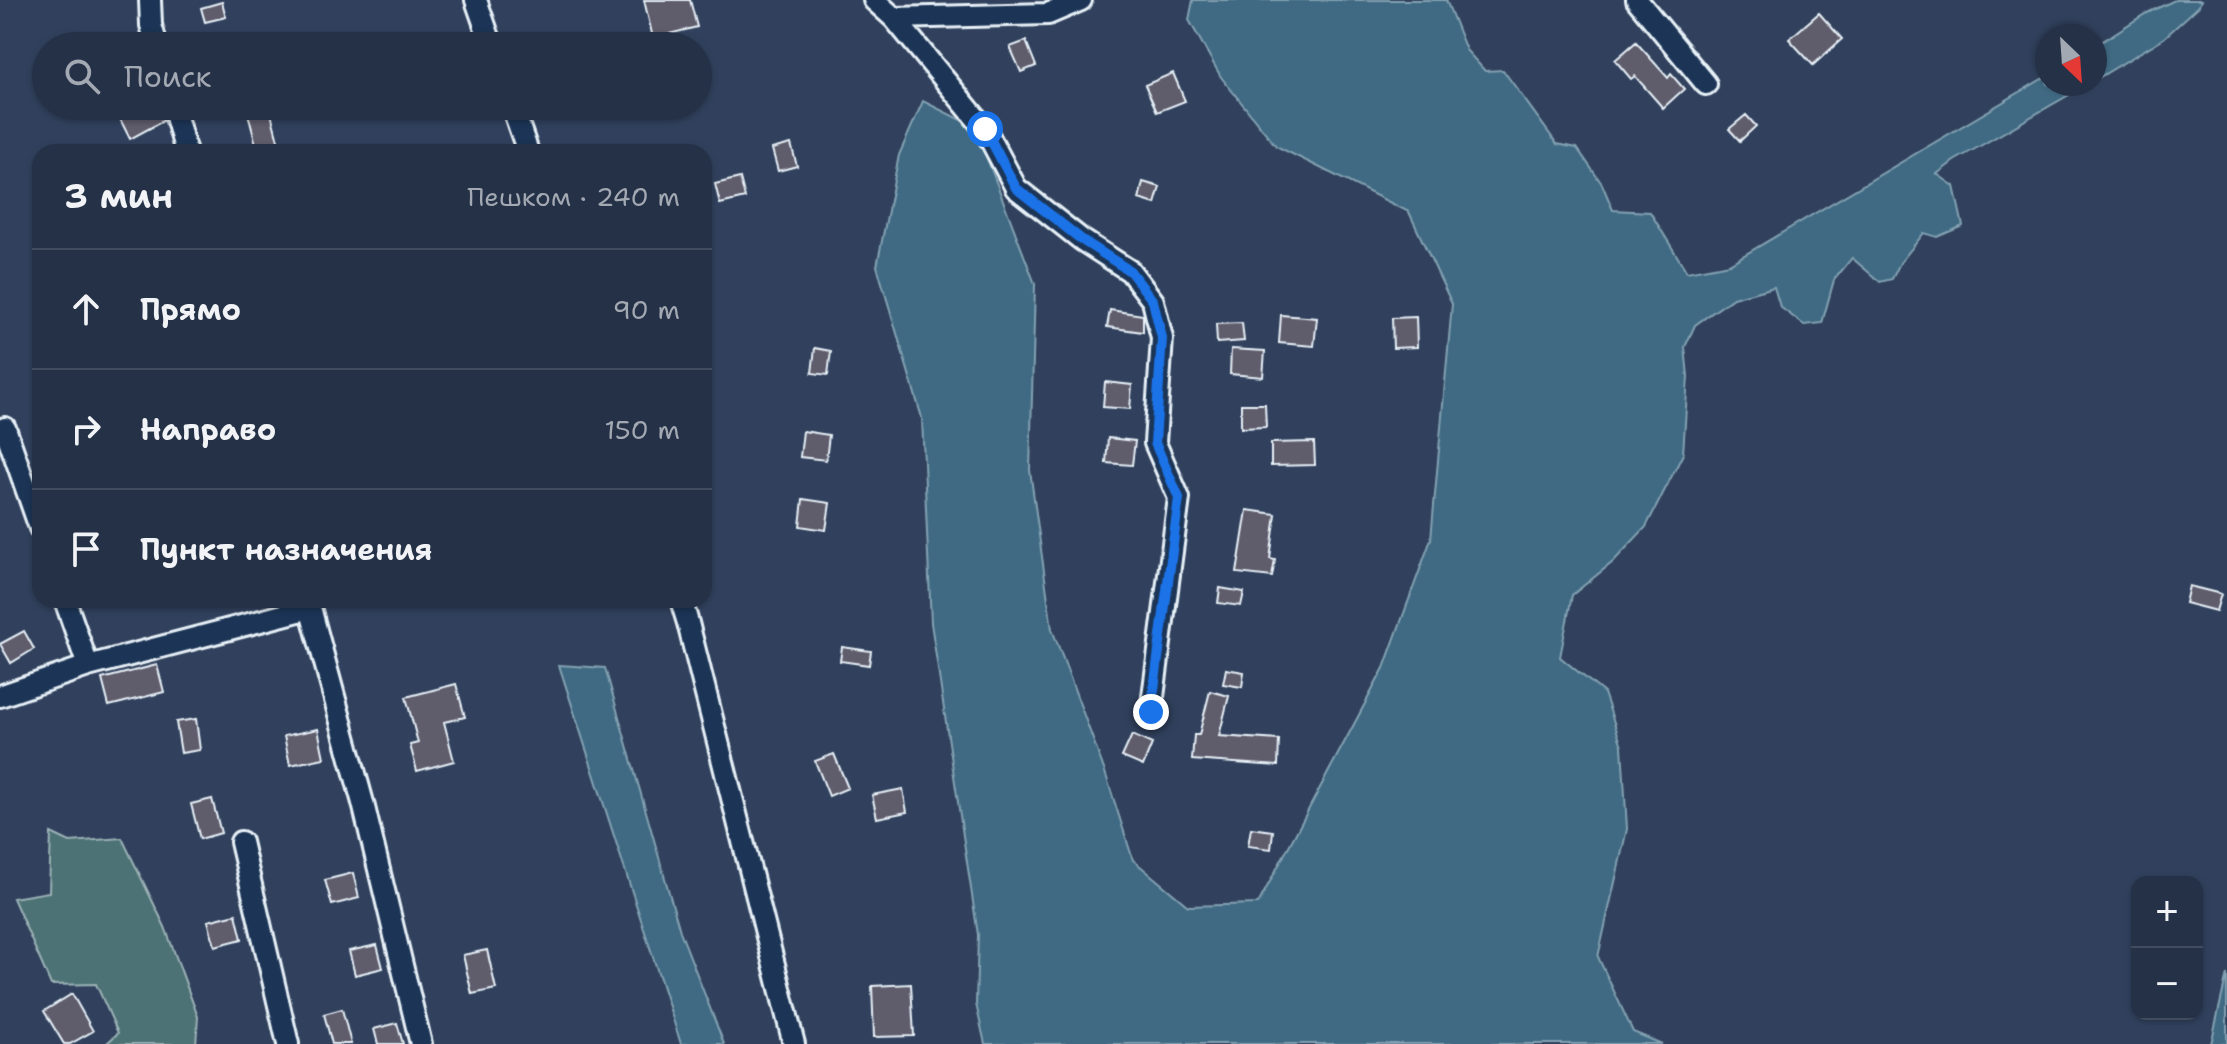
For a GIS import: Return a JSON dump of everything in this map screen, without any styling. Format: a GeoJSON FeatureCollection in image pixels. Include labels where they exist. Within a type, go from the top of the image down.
{"type":"FeatureCollection","features":[{"type":"Feature","properties":{"kind":"street"},"geometry":{"type":"LineString","coordinates":[[150,0],[153,32]]}},
{"type":"Feature","properties":{"kind":"street"},"geometry":{"type":"LineString","coordinates":[[476,0],[487,32]]}},
{"type":"Feature","properties":{"kind":"street"},"geometry":{"type":"LineString","coordinates":[[874,0],[894,18],[985,129],[1016,188],[1082,240],[1130,271],[1153,301],[1162,338],[1155,443],[1179,498],[1151,712]]}},
{"type":"Feature","properties":{"kind":"street"},"geometry":{"type":"LineString","coordinates":[[894,18],[1048,14],[1081,0]]}},
{"type":"Feature","properties":{"kind":"street"},"geometry":{"type":"LineString","coordinates":[[1637,0],[1706,84]]}},
{"type":"Feature","properties":{"kind":"street"},"geometry":{"type":"LineString","coordinates":[[177,120],[184,144]]}},
{"type":"Feature","properties":{"kind":"street"},"geometry":{"type":"LineString","coordinates":[[517,120],[525,144]]}},
{"type":"Feature","properties":{"kind":"street"},"geometry":{"type":"LineString","coordinates":[[5,428],[32,505]]}},
{"type":"Feature","properties":{"kind":"street"},"geometry":{"type":"LineString","coordinates":[[68,608],[88,666]]}},
{"type":"Feature","properties":{"kind":"street"},"geometry":{"type":"LineString","coordinates":[[0,696],[88,666],[295,608]]}},
{"type":"Feature","properties":{"kind":"street"},"geometry":{"type":"LineString","coordinates":[[310,608],[363,803],[421,1044]]}},
{"type":"Feature","properties":{"kind":"street"},"geometry":{"type":"LineString","coordinates":[[683,608],[794,1044]]}},
{"type":"Feature","properties":{"kind":"street"},"geometry":{"type":"LineString","coordinates":[[241,842],[288,1044]]}},
{"type":"Feature","properties":{"kind":"green space"},"geometry":{"type":"Polygon","coordinates":[[[51,833],[70,842],[122,838],[165,927],[198,1017],[196,1044],[106,1044],[118,1033],[96,984],[51,985],[13,898],[49,892],[51,833]]]}},
{"type":"Feature","properties":{"kind":"water"},"geometry":{"type":"Polygon","coordinates":[[[1193,0],[1446,0],[1466,50],[1485,71],[1503,70],[1557,144],[1577,148],[1602,184],[1613,210],[1650,212],[1687,272],[1729,264],[2035,83],[2035,96],[2067,96],[1954,161],[1937,174],[1954,186],[1963,226],[1937,237],[1924,233],[1900,263],[1892,279],[1880,282],[1852,258],[1834,280],[1822,323],[1804,325],[1780,307],[1774,287],[1733,298],[1695,325],[1685,347],[1688,376],[1683,454],[1646,527],[1613,562],[1572,595],[1560,657],[1604,693],[1622,746],[1627,829],[1598,957],[1633,1032],[1662,1044],[985,1044],[976,1004],[978,935],[931,623],[922,418],[877,266],[899,155],[923,101],[975,127],[1035,284],[1030,470],[1052,629],[1105,772],[1133,860],[1188,906],[1258,904],[1384,668],[1431,539],[1452,304],[1409,212],[1276,146],[1221,77],[1189,20],[1193,0]]]}},
{"type":"Feature","properties":{"kind":"water"},"geometry":{"type":"Polygon","coordinates":[[[2175,0],[2201,0],[2199,6],[2164,38],[2107,73],[2107,38],[2145,14],[2175,0]]]}},
{"type":"Feature","properties":{"kind":"water"},"geometry":{"type":"Polygon","coordinates":[[[559,665],[605,668],[680,931],[724,1044],[681,1044],[559,665]]]}},
{"type":"Feature","properties":{"kind":"water"},"geometry":{"type":"Polygon","coordinates":[[[2227,974],[2227,1044],[2211,1044],[2227,974]]]}},
{"type":"Feature","properties":{"kind":"building"},"geometry":{"type":"Polygon","coordinates":[[[644,0],[690,0],[697,27],[677,32],[652,32],[644,0]]]}},
{"type":"Feature","properties":{"kind":"building"},"geometry":{"type":"Polygon","coordinates":[[[222,2],[226,17],[205,22],[201,8],[222,2]]]}},
{"type":"Feature","properties":{"kind":"building"},"geometry":{"type":"Polygon","coordinates":[[[1819,13],[1842,39],[1813,65],[1789,39],[1819,13]]]}},
{"type":"Feature","properties":{"kind":"building"},"geometry":{"type":"Polygon","coordinates":[[[1026,41],[1036,66],[1021,72],[1010,47],[1026,41]]]}},
{"type":"Feature","properties":{"kind":"building"},"geometry":{"type":"Polygon","coordinates":[[[1636,42],[1668,78],[1671,74],[1684,89],[1663,108],[1635,76],[1631,79],[1615,60],[1636,42]]]}},
{"type":"Feature","properties":{"kind":"building"},"geometry":{"type":"Polygon","coordinates":[[[1173,73],[1185,101],[1157,112],[1145,85],[1173,73]]]}},
{"type":"Feature","properties":{"kind":"building"},"geometry":{"type":"Polygon","coordinates":[[[1746,115],[1756,126],[1740,141],[1729,129],[1746,115]]]}},
{"type":"Feature","properties":{"kind":"building"},"geometry":{"type":"Polygon","coordinates":[[[120,120],[162,120],[163,121],[130,139],[120,120]]]}},
{"type":"Feature","properties":{"kind":"building"},"geometry":{"type":"Polygon","coordinates":[[[250,120],[273,120],[279,144],[256,144],[250,120]]]}},
{"type":"Feature","properties":{"kind":"building"},"geometry":{"type":"Polygon","coordinates":[[[791,144],[797,166],[778,171],[772,149],[791,144]]]}},
{"type":"Feature","properties":{"kind":"building"},"geometry":{"type":"Polygon","coordinates":[[[740,178],[745,198],[720,204],[715,184],[740,178]]]}},
{"type":"Feature","properties":{"kind":"building"},"geometry":{"type":"Polygon","coordinates":[[[1143,182],[1160,187],[1155,204],[1139,199],[1143,182]]]}},
{"type":"Feature","properties":{"kind":"building"},"geometry":{"type":"Polygon","coordinates":[[[1110,310],[1143,315],[1143,332],[1107,327],[1110,310]]]}},
{"type":"Feature","properties":{"kind":"building"},"geometry":{"type":"Polygon","coordinates":[[[1281,315],[1317,318],[1314,346],[1279,343],[1281,315]]]}},
{"type":"Feature","properties":{"kind":"building"},"geometry":{"type":"Polygon","coordinates":[[[1416,317],[1417,347],[1393,348],[1392,318],[1416,317]]]}},
{"type":"Feature","properties":{"kind":"building"},"geometry":{"type":"Polygon","coordinates":[[[1242,323],[1244,341],[1217,343],[1216,324],[1242,323]]]}},
{"type":"Feature","properties":{"kind":"building"},"geometry":{"type":"Polygon","coordinates":[[[815,348],[831,351],[828,375],[812,373],[815,348]]]}},
{"type":"Feature","properties":{"kind":"building"},"geometry":{"type":"Polygon","coordinates":[[[1231,349],[1265,351],[1263,377],[1230,374],[1231,349]]]}},
{"type":"Feature","properties":{"kind":"building"},"geometry":{"type":"Polygon","coordinates":[[[1105,382],[1132,385],[1130,409],[1103,407],[1105,382]]]}},
{"type":"Feature","properties":{"kind":"building"},"geometry":{"type":"Polygon","coordinates":[[[1241,404],[1265,404],[1266,427],[1241,428],[1241,404]]]}},
{"type":"Feature","properties":{"kind":"building"},"geometry":{"type":"Polygon","coordinates":[[[803,431],[829,435],[826,460],[800,457],[803,431]]]}},
{"type":"Feature","properties":{"kind":"building"},"geometry":{"type":"Polygon","coordinates":[[[1108,438],[1135,441],[1132,465],[1106,463],[1108,438]]]}},
{"type":"Feature","properties":{"kind":"building"},"geometry":{"type":"Polygon","coordinates":[[[1314,442],[1315,465],[1271,466],[1271,443],[1314,442]]]}},
{"type":"Feature","properties":{"kind":"building"},"geometry":{"type":"Polygon","coordinates":[[[803,499],[830,503],[826,530],[800,526],[803,499]]]}},
{"type":"Feature","properties":{"kind":"building"},"geometry":{"type":"Polygon","coordinates":[[[1247,510],[1276,514],[1270,559],[1275,560],[1272,577],[1237,573],[1247,510]]]}},
{"type":"Feature","properties":{"kind":"building"},"geometry":{"type":"Polygon","coordinates":[[[2189,586],[2221,594],[2216,611],[2185,603],[2189,586]]]}},
{"type":"Feature","properties":{"kind":"building"},"geometry":{"type":"Polygon","coordinates":[[[1220,588],[1244,592],[1241,606],[1218,603],[1220,588]]]}},
{"type":"Feature","properties":{"kind":"building"},"geometry":{"type":"Polygon","coordinates":[[[24,631],[34,649],[11,663],[0,644],[24,631]]]}},
{"type":"Feature","properties":{"kind":"building"},"geometry":{"type":"Polygon","coordinates":[[[842,647],[871,651],[869,665],[840,661],[842,647]]]}},
{"type":"Feature","properties":{"kind":"building"},"geometry":{"type":"Polygon","coordinates":[[[157,665],[164,692],[109,706],[102,679],[157,665]]]}},
{"type":"Feature","properties":{"kind":"building"},"geometry":{"type":"Polygon","coordinates":[[[1226,669],[1244,672],[1242,687],[1223,684],[1226,669]]]}},
{"type":"Feature","properties":{"kind":"building"},"geometry":{"type":"Polygon","coordinates":[[[456,684],[465,717],[444,722],[454,761],[417,771],[410,745],[418,743],[406,697],[456,684]]]}},
{"type":"Feature","properties":{"kind":"building"},"geometry":{"type":"Polygon","coordinates":[[[1210,691],[1229,696],[1219,736],[1279,740],[1278,766],[1192,760],[1194,735],[1199,735],[1210,691]]]}},
{"type":"Feature","properties":{"kind":"building"},"geometry":{"type":"Polygon","coordinates":[[[196,719],[200,750],[181,753],[176,722],[196,719]]]}},
{"type":"Feature","properties":{"kind":"building"},"geometry":{"type":"Polygon","coordinates":[[[318,729],[324,758],[290,765],[284,736],[318,729]]]}},
{"type":"Feature","properties":{"kind":"building"},"geometry":{"type":"Polygon","coordinates":[[[1132,735],[1152,744],[1143,766],[1122,757],[1132,735]]]}},
{"type":"Feature","properties":{"kind":"building"},"geometry":{"type":"Polygon","coordinates":[[[834,754],[848,788],[829,796],[815,761],[834,754]]]}},
{"type":"Feature","properties":{"kind":"building"},"geometry":{"type":"Polygon","coordinates":[[[903,789],[907,812],[877,818],[872,795],[903,789]]]}},
{"type":"Feature","properties":{"kind":"building"},"geometry":{"type":"Polygon","coordinates":[[[212,799],[221,833],[200,839],[191,804],[212,799]]]}},
{"type":"Feature","properties":{"kind":"building"},"geometry":{"type":"Polygon","coordinates":[[[1251,828],[1273,831],[1271,849],[1248,846],[1251,828]]]}},
{"type":"Feature","properties":{"kind":"building"},"geometry":{"type":"Polygon","coordinates":[[[353,873],[359,898],[332,905],[325,880],[353,873]]]}},
{"type":"Feature","properties":{"kind":"building"},"geometry":{"type":"Polygon","coordinates":[[[236,914],[242,939],[215,946],[208,921],[236,914]]]}},
{"type":"Feature","properties":{"kind":"building"},"geometry":{"type":"Polygon","coordinates":[[[377,945],[383,968],[355,975],[349,951],[377,945]]]}},
{"type":"Feature","properties":{"kind":"building"},"geometry":{"type":"Polygon","coordinates":[[[487,950],[496,989],[472,994],[463,955],[487,950]]]}},
{"type":"Feature","properties":{"kind":"building"},"geometry":{"type":"Polygon","coordinates":[[[911,984],[914,1036],[874,1037],[872,986],[911,984]]]}},
{"type":"Feature","properties":{"kind":"building"},"geometry":{"type":"Polygon","coordinates":[[[72,994],[93,1031],[70,1044],[64,1044],[44,1011],[72,994]]]}},
{"type":"Feature","properties":{"kind":"building"},"geometry":{"type":"Polygon","coordinates":[[[342,1009],[351,1044],[332,1044],[324,1014],[342,1009]]]}},
{"type":"Feature","properties":{"kind":"building"},"geometry":{"type":"Polygon","coordinates":[[[397,1023],[403,1044],[378,1044],[374,1029],[397,1023]]]}},
{"type":"Feature","properties":{"kind":"route"},"geometry":{"type":"LineString","coordinates":[[985,129],[1016,188],[1082,240],[1130,271],[1153,301],[1162,338],[1155,443],[1179,498],[1151,712]]}}]}
